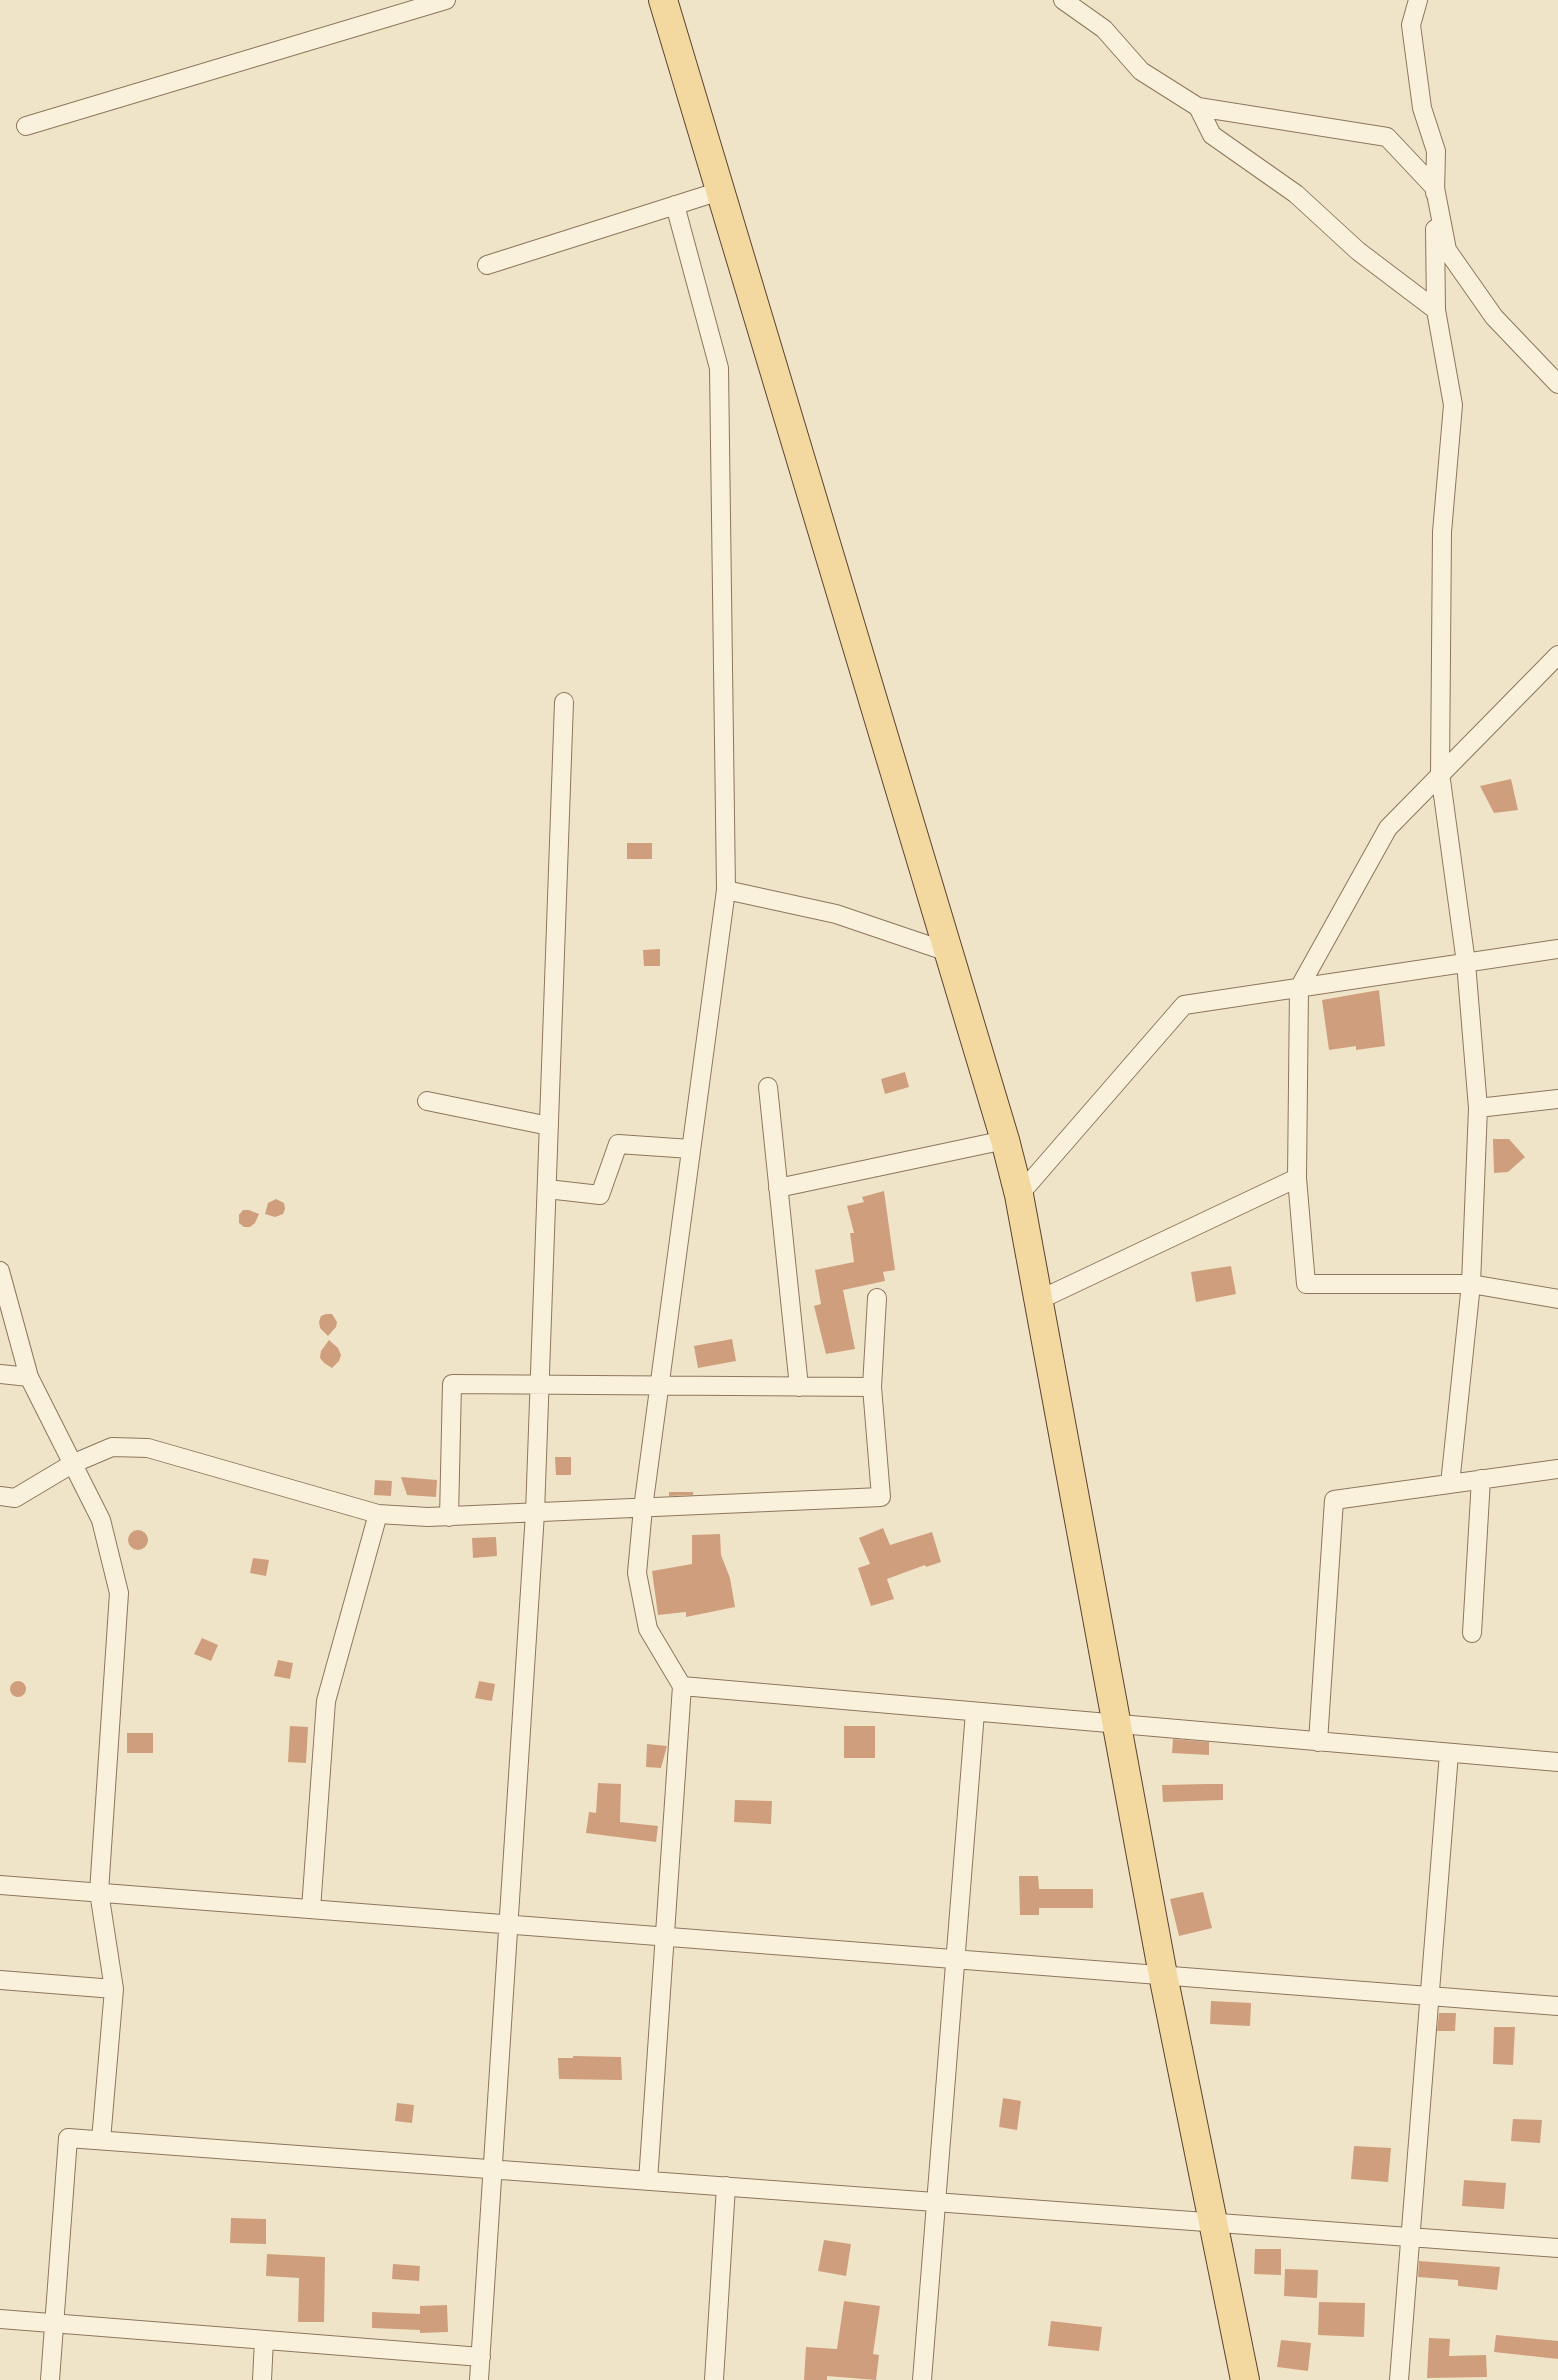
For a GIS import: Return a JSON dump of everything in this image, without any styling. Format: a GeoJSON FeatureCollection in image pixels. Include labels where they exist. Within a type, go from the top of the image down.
{"type":"FeatureCollection","features":[{"type":"Feature","properties":{"kind":"main road"},"geometry":{"type":"LineString","coordinates":[[662,0],[1005,1140],[1019,1195],[1163,1975],[1245,2380]]}},
{"type":"Feature","properties":{"kind":"street"},"geometry":{"type":"LineString","coordinates":[[26,126],[446,0]]}},
{"type":"Feature","properties":{"kind":"street"},"geometry":{"type":"LineString","coordinates":[[1063,0],[1104,29],[1141,71],[1198,106],[1387,137],[1435,188],[1448,250],[1494,318],[1558,384]]}},
{"type":"Feature","properties":{"kind":"street"},"geometry":{"type":"LineString","coordinates":[[1418,0],[1411,25],[1422,108],[1436,150],[1436,310],[1453,405],[1442,532],[1440,773],[1466,963],[1478,1108],[1471,1284],[1450,1484]]}},
{"type":"Feature","properties":{"kind":"street"},"geometry":{"type":"LineString","coordinates":[[1198,106],[1212,135],[1296,194],[1358,250],[1436,310]]}},
{"type":"Feature","properties":{"kind":"street"},"geometry":{"type":"LineString","coordinates":[[486,265],[720,191]]}},
{"type":"Feature","properties":{"kind":"street"},"geometry":{"type":"LineString","coordinates":[[648,2181],[682,1686],[648,1629],[637,1573],[643,1508],[726,890],[719,368],[675,205]]}},
{"type":"Feature","properties":{"kind":"street"},"geometry":{"type":"LineString","coordinates":[[1558,655],[1388,828],[1299,988],[1297,1178],[1306,1284],[1471,1284],[1558,1299]]}},
{"type":"Feature","properties":{"kind":"street"},"geometry":{"type":"LineString","coordinates":[[479,2380],[535,1513],[564,702]]}},
{"type":"Feature","properties":{"kind":"street"},"geometry":{"type":"LineString","coordinates":[[726,890],[836,914],[948,952]]}},
{"type":"Feature","properties":{"kind":"street"},"geometry":{"type":"LineString","coordinates":[[1019,1195],[1184,1005],[1558,949]]}},
{"type":"Feature","properties":{"kind":"street"},"geometry":{"type":"LineString","coordinates":[[768,1087],[799,1386]]}},
{"type":"Feature","properties":{"kind":"street"},"geometry":{"type":"LineString","coordinates":[[1478,1108],[1558,1099]]}},
{"type":"Feature","properties":{"kind":"street"},"geometry":{"type":"LineString","coordinates":[[427,1101],[549,1126]]}},
{"type":"Feature","properties":{"kind":"street"},"geometry":{"type":"LineString","coordinates":[[778,1188],[1005,1140]]}},
{"type":"Feature","properties":{"kind":"street"},"geometry":{"type":"LineString","coordinates":[[547,1189],[600,1195],[618,1144],[691,1149]]}},
{"type":"Feature","properties":{"kind":"street"},"geometry":{"type":"LineString","coordinates":[[1039,1300],[1297,1178]]}},
{"type":"Feature","properties":{"kind":"street"},"geometry":{"type":"LineString","coordinates":[[0,1271],[29,1377],[100,1520],[119,1593],[99,1892],[114,1989],[101,2140]]}},
{"type":"Feature","properties":{"kind":"street"},"geometry":{"type":"LineString","coordinates":[[0,1496],[15,1498],[72,1464],[112,1447],[148,1448],[378,1514],[449,1517],[881,1498],[872,1387],[877,1298]]}},
{"type":"Feature","properties":{"kind":"street"},"geometry":{"type":"LineString","coordinates":[[0,1374],[29,1377]]}},
{"type":"Feature","properties":{"kind":"street"},"geometry":{"type":"LineString","coordinates":[[449,1517],[452,1384],[872,1387]]}},
{"type":"Feature","properties":{"kind":"street"},"geometry":{"type":"LineString","coordinates":[[1318,1742],[1334,1500],[1558,1469]]}},
{"type":"Feature","properties":{"kind":"street"},"geometry":{"type":"LineString","coordinates":[[1472,1633],[1481,1480]]}},
{"type":"Feature","properties":{"kind":"street"},"geometry":{"type":"LineString","coordinates":[[311,1909],[326,1702],[378,1514]]}},
{"type":"Feature","properties":{"kind":"street"},"geometry":{"type":"LineString","coordinates":[[682,1686],[1558,1762]]}},
{"type":"Feature","properties":{"kind":"street"},"geometry":{"type":"LineString","coordinates":[[922,2380],[975,1712]]}},
{"type":"Feature","properties":{"kind":"street"},"geometry":{"type":"LineString","coordinates":[[1399,2380],[1449,1753]]}},
{"type":"Feature","properties":{"kind":"street"},"geometry":{"type":"LineString","coordinates":[[0,1885],[1558,2006]]}},
{"type":"Feature","properties":{"kind":"street"},"geometry":{"type":"LineString","coordinates":[[0,1980],[114,1989]]}},
{"type":"Feature","properties":{"kind":"street"},"geometry":{"type":"LineString","coordinates":[[50,2380],[68,2138],[1558,2248]]}},
{"type":"Feature","properties":{"kind":"street"},"geometry":{"type":"LineString","coordinates":[[714,2380],[726,2186]]}},
{"type":"Feature","properties":{"kind":"street"},"geometry":{"type":"LineString","coordinates":[[0,2319],[481,2357]]}},
{"type":"Feature","properties":{"kind":"street"},"geometry":{"type":"LineString","coordinates":[[262,2380],[264,2340]]}},
{"type":"Feature","properties":{"kind":"building"},"geometry":{"type":"Polygon","coordinates":[[[1511,779],[1518,810],[1494,813],[1480,786],[1511,779]]]}},
{"type":"Feature","properties":{"kind":"building"},"geometry":{"type":"Polygon","coordinates":[[[627,843],[652,843],[652,859],[627,859],[627,843]]]}},
{"type":"Feature","properties":{"kind":"building"},"geometry":{"type":"Polygon","coordinates":[[[660,949],[660,966],[644,966],[643,950],[660,949]]]}},
{"type":"Feature","properties":{"kind":"building"},"geometry":{"type":"Polygon","coordinates":[[[1379,990],[1385,1046],[1356,1050],[1356,1046],[1329,1050],[1322,1000],[1379,990]]]}},
{"type":"Feature","properties":{"kind":"building"},"geometry":{"type":"Polygon","coordinates":[[[905,1072],[909,1087],[885,1094],[881,1079],[905,1072]]]}},
{"type":"Feature","properties":{"kind":"building"},"geometry":{"type":"Polygon","coordinates":[[[1493,1139],[1509,1139],[1525,1157],[1508,1172],[1494,1173],[1493,1139]]]}},
{"type":"Feature","properties":{"kind":"building"},"geometry":{"type":"Polygon","coordinates":[[[884,1191],[895,1270],[883,1272],[885,1281],[843,1290],[855,1349],[826,1354],[814,1306],[821,1304],[815,1270],[854,1262],[850,1233],[854,1233],[847,1206],[864,1202],[862,1197],[884,1191]]]}},
{"type":"Feature","properties":{"kind":"building"},"geometry":{"type":"Polygon","coordinates":[[[276,1199],[284,1203],[285,1209],[283,1214],[275,1217],[265,1214],[268,1203],[276,1199]]]}},
{"type":"Feature","properties":{"kind":"building"},"geometry":{"type":"Polygon","coordinates":[[[243,1210],[259,1214],[255,1223],[250,1227],[244,1227],[239,1223],[239,1215],[243,1210]]]}},
{"type":"Feature","properties":{"kind":"building"},"geometry":{"type":"Polygon","coordinates":[[[1231,1266],[1236,1294],[1196,1302],[1191,1272],[1231,1266]]]}},
{"type":"Feature","properties":{"kind":"building"},"geometry":{"type":"Polygon","coordinates":[[[332,1314],[337,1322],[336,1327],[328,1336],[320,1328],[319,1322],[321,1316],[332,1314]]]}},
{"type":"Feature","properties":{"kind":"building"},"geometry":{"type":"Polygon","coordinates":[[[732,1339],[736,1361],[698,1368],[694,1346],[732,1339]]]}},
{"type":"Feature","properties":{"kind":"building"},"geometry":{"type":"Polygon","coordinates":[[[329,1340],[338,1348],[341,1355],[339,1361],[332,1368],[320,1358],[321,1351],[329,1340]]]}},
{"type":"Feature","properties":{"kind":"building"},"geometry":{"type":"Polygon","coordinates":[[[555,1457],[571,1457],[571,1475],[556,1475],[555,1457]]]}},
{"type":"Feature","properties":{"kind":"building"},"geometry":{"type":"Polygon","coordinates":[[[401,1477],[437,1480],[436,1497],[407,1495],[401,1477]]]}},
{"type":"Feature","properties":{"kind":"building"},"geometry":{"type":"Polygon","coordinates":[[[375,1480],[392,1481],[391,1496],[374,1495],[375,1480]]]}},
{"type":"Feature","properties":{"kind":"building"},"geometry":{"type":"Polygon","coordinates":[[[669,1492],[693,1492],[693,1495],[669,1496],[669,1492]]]}},
{"type":"Feature","properties":{"kind":"building"},"geometry":{"type":"Polygon","coordinates":[[[883,1528],[890,1545],[932,1532],[941,1562],[926,1567],[925,1565],[887,1579],[894,1599],[871,1606],[858,1568],[870,1564],[859,1538],[883,1528]]]}},
{"type":"Feature","properties":{"kind":"building"},"geometry":{"type":"Polygon","coordinates":[[[134,1530],[142,1530],[148,1536],[148,1544],[142,1550],[134,1550],[128,1544],[128,1536],[134,1530]]]}},
{"type":"Feature","properties":{"kind":"building"},"geometry":{"type":"Polygon","coordinates":[[[720,1534],[721,1555],[730,1578],[735,1607],[686,1617],[686,1612],[658,1615],[652,1571],[692,1564],[692,1535],[720,1534]]]}},
{"type":"Feature","properties":{"kind":"building"},"geometry":{"type":"Polygon","coordinates":[[[496,1537],[497,1556],[473,1558],[472,1538],[496,1537]]]}},
{"type":"Feature","properties":{"kind":"building"},"geometry":{"type":"Polygon","coordinates":[[[253,1558],[269,1560],[266,1576],[250,1573],[253,1558]]]}},
{"type":"Feature","properties":{"kind":"building"},"geometry":{"type":"Polygon","coordinates":[[[202,1638],[218,1645],[211,1661],[194,1654],[202,1638]]]}},
{"type":"Feature","properties":{"kind":"building"},"geometry":{"type":"Polygon","coordinates":[[[278,1660],[293,1663],[290,1679],[274,1676],[278,1660]]]}},
{"type":"Feature","properties":{"kind":"building"},"geometry":{"type":"Polygon","coordinates":[[[15,1681],[21,1681],[26,1686],[24,1695],[15,1697],[10,1692],[10,1686],[15,1681]]]}},
{"type":"Feature","properties":{"kind":"building"},"geometry":{"type":"Polygon","coordinates":[[[479,1681],[495,1684],[492,1701],[475,1698],[479,1681]]]}},
{"type":"Feature","properties":{"kind":"building"},"geometry":{"type":"Polygon","coordinates":[[[290,1726],[308,1727],[306,1763],[288,1762],[290,1726]]]}},
{"type":"Feature","properties":{"kind":"building"},"geometry":{"type":"Polygon","coordinates":[[[844,1726],[875,1726],[875,1758],[844,1758],[844,1726]]]}},
{"type":"Feature","properties":{"kind":"building"},"geometry":{"type":"Polygon","coordinates":[[[127,1733],[153,1733],[153,1753],[127,1753],[127,1733]]]}},
{"type":"Feature","properties":{"kind":"building"},"geometry":{"type":"Polygon","coordinates":[[[1173,1739],[1209,1742],[1209,1755],[1172,1753],[1173,1739]]]}},
{"type":"Feature","properties":{"kind":"building"},"geometry":{"type":"Polygon","coordinates":[[[647,1744],[667,1746],[661,1768],[646,1767],[647,1744]]]}},
{"type":"Feature","properties":{"kind":"building"},"geometry":{"type":"Polygon","coordinates":[[[598,1783],[621,1784],[620,1822],[658,1826],[656,1842],[586,1833],[589,1812],[596,1813],[598,1783]]]}},
{"type":"Feature","properties":{"kind":"building"},"geometry":{"type":"Polygon","coordinates":[[[1223,1784],[1223,1800],[1163,1802],[1162,1785],[1223,1784]]]}},
{"type":"Feature","properties":{"kind":"building"},"geometry":{"type":"Polygon","coordinates":[[[735,1800],[772,1801],[771,1824],[734,1822],[735,1800]]]}},
{"type":"Feature","properties":{"kind":"building"},"geometry":{"type":"Polygon","coordinates":[[[1019,1876],[1038,1876],[1039,1889],[1093,1889],[1093,1908],[1039,1908],[1039,1915],[1020,1915],[1019,1876]]]}},
{"type":"Feature","properties":{"kind":"building"},"geometry":{"type":"Polygon","coordinates":[[[1203,1892],[1212,1928],[1179,1936],[1170,1899],[1203,1892]]]}},
{"type":"Feature","properties":{"kind":"building"},"geometry":{"type":"Polygon","coordinates":[[[1211,2001],[1251,2003],[1250,2026],[1210,2024],[1211,2001]]]}},
{"type":"Feature","properties":{"kind":"building"},"geometry":{"type":"Polygon","coordinates":[[[1439,2013],[1456,2013],[1455,2031],[1437,2031],[1439,2013]]]}},
{"type":"Feature","properties":{"kind":"building"},"geometry":{"type":"Polygon","coordinates":[[[1494,2027],[1515,2027],[1513,2065],[1493,2064],[1494,2027]]]}},
{"type":"Feature","properties":{"kind":"building"},"geometry":{"type":"Polygon","coordinates":[[[573,2056],[621,2057],[622,2080],[559,2079],[558,2058],[573,2058],[573,2056]]]}},
{"type":"Feature","properties":{"kind":"building"},"geometry":{"type":"Polygon","coordinates":[[[1003,2098],[1021,2101],[1017,2130],[999,2127],[1003,2098]]]}},
{"type":"Feature","properties":{"kind":"building"},"geometry":{"type":"Polygon","coordinates":[[[397,2103],[414,2105],[412,2123],[395,2121],[397,2103]]]}},
{"type":"Feature","properties":{"kind":"building"},"geometry":{"type":"Polygon","coordinates":[[[1513,2119],[1542,2120],[1540,2143],[1511,2141],[1513,2119]]]}},
{"type":"Feature","properties":{"kind":"building"},"geometry":{"type":"Polygon","coordinates":[[[1354,2146],[1391,2148],[1388,2182],[1351,2179],[1354,2146]]]}},
{"type":"Feature","properties":{"kind":"building"},"geometry":{"type":"Polygon","coordinates":[[[1464,2180],[1506,2183],[1504,2209],[1462,2206],[1464,2180]]]}},
{"type":"Feature","properties":{"kind":"building"},"geometry":{"type":"Polygon","coordinates":[[[231,2218],[266,2219],[266,2244],[230,2243],[231,2218]]]}},
{"type":"Feature","properties":{"kind":"building"},"geometry":{"type":"Polygon","coordinates":[[[824,2240],[851,2244],[846,2276],[818,2271],[824,2240]]]}},
{"type":"Feature","properties":{"kind":"building"},"geometry":{"type":"Polygon","coordinates":[[[1255,2249],[1281,2249],[1281,2275],[1254,2274],[1255,2249]]]}},
{"type":"Feature","properties":{"kind":"building"},"geometry":{"type":"Polygon","coordinates":[[[267,2254],[325,2257],[324,2322],[298,2322],[299,2278],[266,2276],[267,2254]]]}},
{"type":"Feature","properties":{"kind":"building"},"geometry":{"type":"Polygon","coordinates":[[[1419,2261],[1500,2267],[1497,2290],[1458,2286],[1458,2280],[1418,2277],[1419,2261]]]}},
{"type":"Feature","properties":{"kind":"building"},"geometry":{"type":"Polygon","coordinates":[[[393,2264],[420,2266],[419,2281],[392,2279],[393,2264]]]}},
{"type":"Feature","properties":{"kind":"building"},"geometry":{"type":"Polygon","coordinates":[[[1285,2269],[1318,2270],[1317,2298],[1284,2296],[1285,2269]]]}},
{"type":"Feature","properties":{"kind":"building"},"geometry":{"type":"Polygon","coordinates":[[[844,2301],[880,2306],[873,2354],[879,2355],[876,2380],[827,2376],[827,2380],[804,2380],[806,2347],[837,2349],[844,2301]]]}},
{"type":"Feature","properties":{"kind":"building"},"geometry":{"type":"Polygon","coordinates":[[[1319,2302],[1365,2303],[1364,2337],[1318,2335],[1319,2302]]]}},
{"type":"Feature","properties":{"kind":"building"},"geometry":{"type":"Polygon","coordinates":[[[447,2305],[448,2332],[420,2333],[420,2330],[372,2328],[372,2312],[420,2314],[420,2306],[447,2305]]]}},
{"type":"Feature","properties":{"kind":"building"},"geometry":{"type":"Polygon","coordinates":[[[1051,2321],[1102,2327],[1099,2351],[1048,2346],[1051,2321]]]}},
{"type":"Feature","properties":{"kind":"building"},"geometry":{"type":"Polygon","coordinates":[[[1496,2335],[1558,2341],[1558,2359],[1494,2352],[1496,2335]]]}},
{"type":"Feature","properties":{"kind":"building"},"geometry":{"type":"Polygon","coordinates":[[[1429,2338],[1450,2339],[1449,2356],[1486,2355],[1487,2377],[1427,2378],[1429,2338]]]}},
{"type":"Feature","properties":{"kind":"building"},"geometry":{"type":"Polygon","coordinates":[[[1281,2340],[1311,2343],[1308,2371],[1277,2367],[1281,2340]]]}}]}
